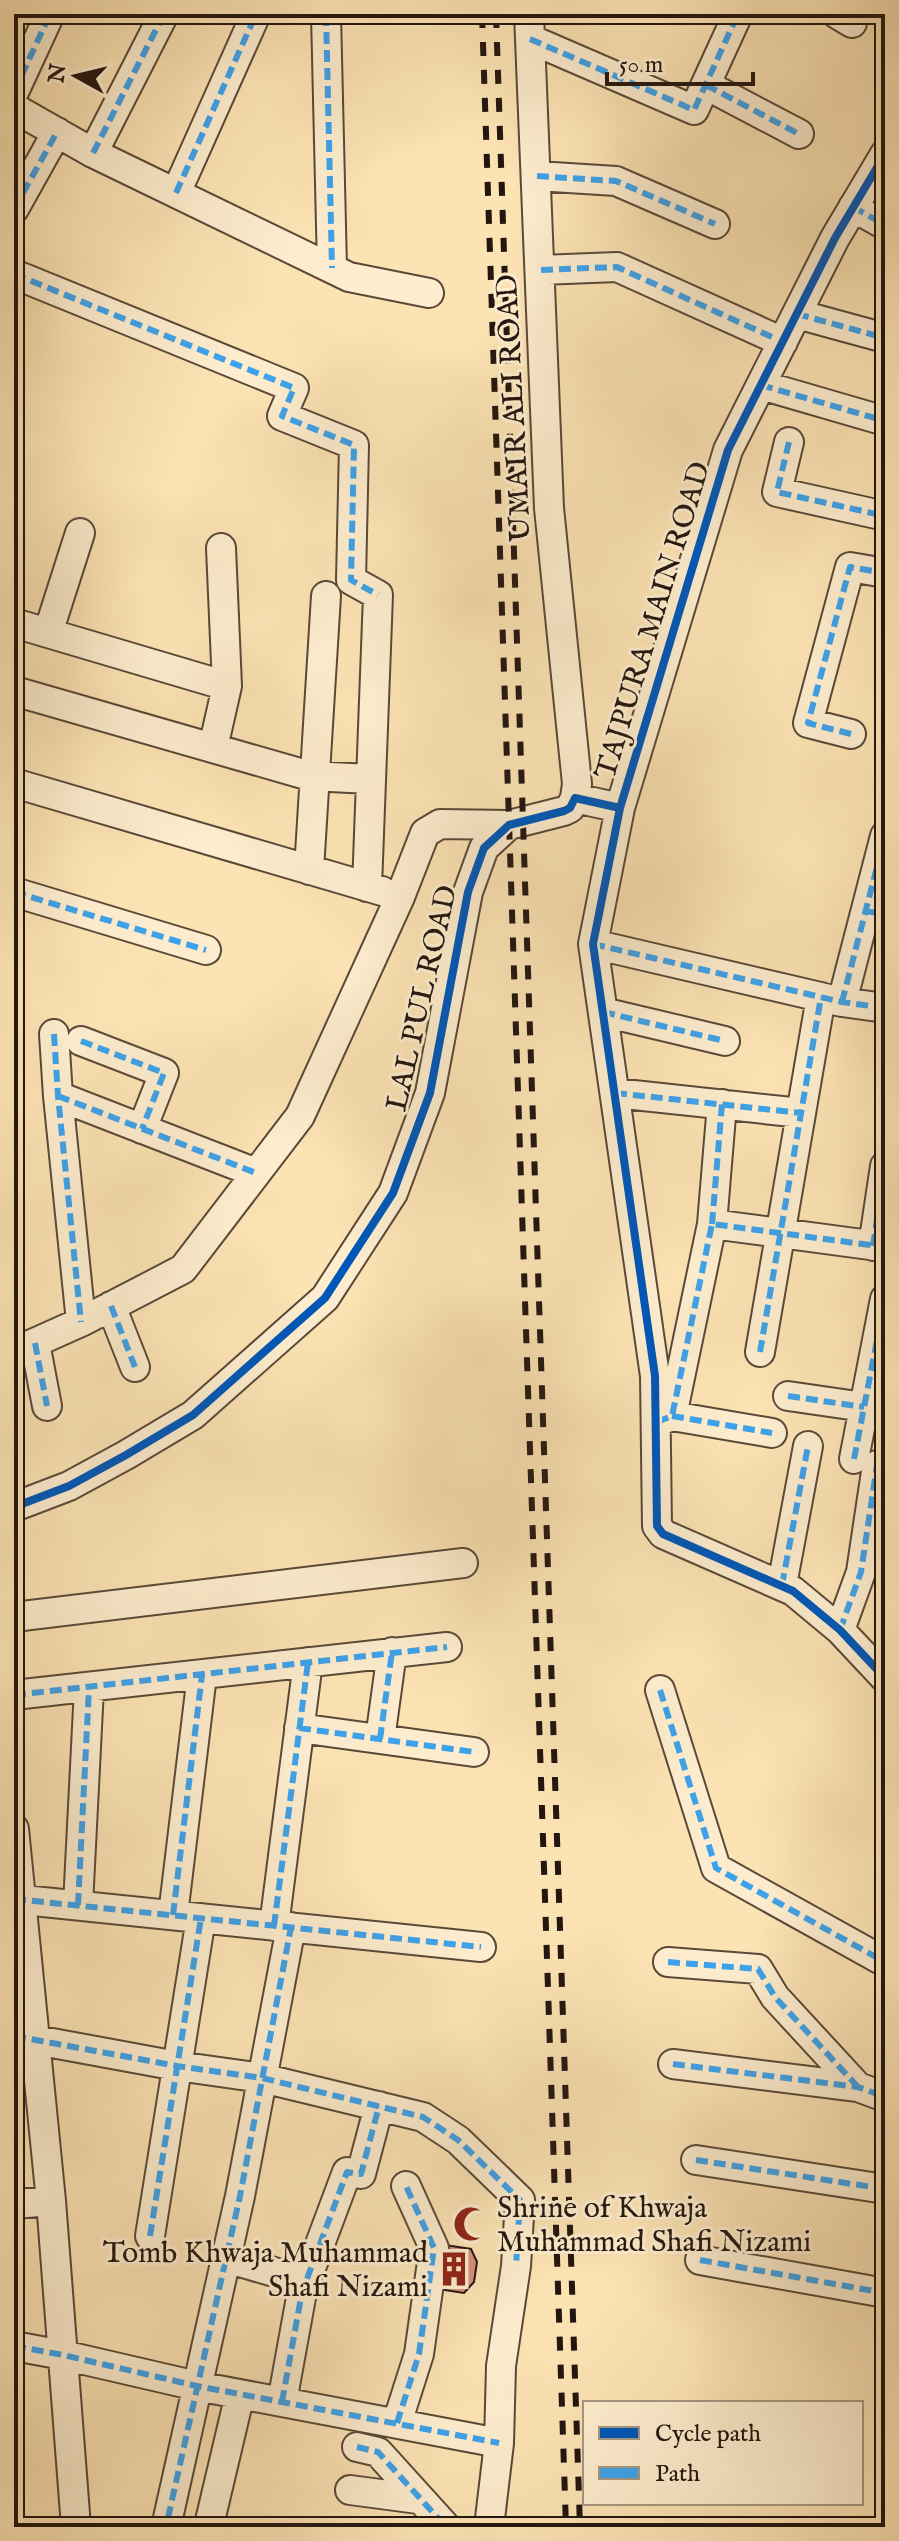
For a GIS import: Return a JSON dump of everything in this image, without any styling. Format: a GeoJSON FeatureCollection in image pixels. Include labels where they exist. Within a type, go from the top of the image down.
{"type":"FeatureCollection","features":[{"type":"Feature","properties":{"kind":"street"},"geometry":{"type":"LineString","coordinates":[[14,92],[50,14]]}},
{"type":"Feature","properties":{"kind":"street"},"geometry":{"type":"LineString","coordinates":[[93,153],[164,14]]}},
{"type":"Feature","properties":{"kind":"street"},"geometry":{"type":"LineString","coordinates":[[176,193],[256,14]]}},
{"type":"Feature","properties":{"kind":"street"},"geometry":{"type":"LineString","coordinates":[[326,14],[332,268]]}},
{"type":"Feature","properties":{"kind":"street"},"geometry":{"type":"LineString","coordinates":[[530,27],[694,110],[738,14]]}},
{"type":"Feature","properties":{"kind":"street","name":"UMAIR ALI ROAD"},"geometry":{"type":"LineString","coordinates":[[530,27],[549,508],[575,768],[575,798]]}},
{"type":"Feature","properties":{"kind":"street"},"geometry":{"type":"LineString","coordinates":[[706,85],[799,134]]}},
{"type":"Feature","properties":{"kind":"street"},"geometry":{"type":"LineString","coordinates":[[14,108],[93,153],[349,277],[429,293]]}},
{"type":"Feature","properties":{"kind":"street"},"geometry":{"type":"LineString","coordinates":[[14,209],[57,132]]}},
{"type":"Feature","properties":{"kind":"street","name":"TAJPURA MAIN ROAD"},"geometry":{"type":"LineString","coordinates":[[665,1419],[655,1376],[593,944],[620,808],[728,450],[853,207],[885,154]]}},
{"type":"Feature","properties":{"kind":"street"},"geometry":{"type":"LineString","coordinates":[[537,176],[616,181],[715,224]]}},
{"type":"Feature","properties":{"kind":"street"},"geometry":{"type":"LineString","coordinates":[[853,207],[885,225]]}},
{"type":"Feature","properties":{"kind":"street"},"geometry":{"type":"LineString","coordinates":[[541,270],[617,267],[783,342]]}},
{"type":"Feature","properties":{"kind":"street"},"geometry":{"type":"LineString","coordinates":[[14,274],[294,388],[282,416],[354,445],[351,580],[378,595],[367,887]]}},
{"type":"Feature","properties":{"kind":"street"},"geometry":{"type":"LineString","coordinates":[[797,314],[885,338]]}},
{"type":"Feature","properties":{"kind":"street"},"geometry":{"type":"LineString","coordinates":[[761,385],[885,421]]}},
{"type":"Feature","properties":{"kind":"street"},"geometry":{"type":"LineString","coordinates":[[789,442],[777,492],[885,516]]}},
{"type":"Feature","properties":{"kind":"street"},"geometry":{"type":"LineString","coordinates":[[48,633],[80,533]]}},
{"type":"Feature","properties":{"kind":"street"},"geometry":{"type":"LineString","coordinates":[[213,748],[227,686],[221,548]]}},
{"type":"Feature","properties":{"kind":"street"},"geometry":{"type":"LineString","coordinates":[[851,734],[808,723],[850,567],[885,573]]}},
{"type":"Feature","properties":{"kind":"street"},"geometry":{"type":"LineString","coordinates":[[309,870],[326,596]]}},
{"type":"Feature","properties":{"kind":"street"},"geometry":{"type":"LineString","coordinates":[[14,623],[227,686]]}},
{"type":"Feature","properties":{"kind":"street"},"geometry":{"type":"LineString","coordinates":[[14,691],[315,777],[370,779]]}},
{"type":"Feature","properties":{"kind":"street"},"geometry":{"type":"LineString","coordinates":[[14,783],[400,897]]}},
{"type":"Feature","properties":{"kind":"street"},"geometry":{"type":"LineString","coordinates":[[47,1406],[24,1348],[183,1269],[300,1116],[400,897],[425,833],[440,824],[509,825],[564,811],[570,808],[575,798],[620,808]]}},
{"type":"Feature","properties":{"kind":"street","name":"LAL PUL ROAD"},"geometry":{"type":"LineString","coordinates":[[14,1507],[69,1486],[193,1415],[325,1298],[393,1193],[430,1093],[468,892],[484,848],[509,825]]}},
{"type":"Feature","properties":{"kind":"street"},"geometry":{"type":"LineString","coordinates":[[760,1352],[801,1113],[831,999],[875,912],[885,836]]}},
{"type":"Feature","properties":{"kind":"street"},"geometry":{"type":"LineString","coordinates":[[14,892],[206,950]]}},
{"type":"Feature","properties":{"kind":"street"},"geometry":{"type":"LineString","coordinates":[[593,944],[831,999],[885,1008]]}},
{"type":"Feature","properties":{"kind":"street"},"geometry":{"type":"LineString","coordinates":[[603,1012],[725,1041]]}},
{"type":"Feature","properties":{"kind":"street"},"geometry":{"type":"LineString","coordinates":[[81,1322],[58,1096],[67,1038],[164,1073],[142,1129]]}},
{"type":"Feature","properties":{"kind":"street"},"geometry":{"type":"LineString","coordinates":[[615,1093],[801,1113]]}},
{"type":"Feature","properties":{"kind":"street"},"geometry":{"type":"LineString","coordinates":[[58,1096],[256,1173]]}},
{"type":"Feature","properties":{"kind":"street"},"geometry":{"type":"LineString","coordinates":[[722,1104],[712,1224],[665,1419],[657,1526],[663,1534],[782,1585],[840,1630],[885,1678]]}},
{"type":"Feature","properties":{"kind":"street"},"geometry":{"type":"LineString","coordinates":[[712,1224],[879,1246],[885,1166]]}},
{"type":"Feature","properties":{"kind":"street"},"geometry":{"type":"LineString","coordinates":[[840,1630],[861,1572],[866,1462],[864,1407],[885,1299]]}},
{"type":"Feature","properties":{"kind":"street"},"geometry":{"type":"LineString","coordinates":[[111,1306],[135,1367]]}},
{"type":"Feature","properties":{"kind":"street"},"geometry":{"type":"LineString","coordinates":[[788,1396],[864,1407]]}},
{"type":"Feature","properties":{"kind":"street"},"geometry":{"type":"LineString","coordinates":[[665,1419],[772,1433]]}},
{"type":"Feature","properties":{"kind":"street"},"geometry":{"type":"LineString","coordinates":[[782,1585],[808,1446]]}},
{"type":"Feature","properties":{"kind":"street"},"geometry":{"type":"LineString","coordinates":[[14,1617],[463,1563]]}},
{"type":"Feature","properties":{"kind":"street"},"geometry":{"type":"LineString","coordinates":[[14,1695],[447,1647]]}},
{"type":"Feature","properties":{"kind":"street"},"geometry":{"type":"LineString","coordinates":[[380,1739],[392,1652]]}},
{"type":"Feature","properties":{"kind":"street"},"geometry":{"type":"LineString","coordinates":[[168,2518],[226,2258],[262,2078],[282,1926],[299,1728],[308,1662]]}},
{"type":"Feature","properties":{"kind":"street"},"geometry":{"type":"LineString","coordinates":[[173,1915],[202,1675]]}},
{"type":"Feature","properties":{"kind":"street"},"geometry":{"type":"LineString","coordinates":[[78,1905],[89,1688]]}},
{"type":"Feature","properties":{"kind":"street"},"geometry":{"type":"LineString","coordinates":[[660,1690],[716,1868],[885,1962]]}},
{"type":"Feature","properties":{"kind":"street"},"geometry":{"type":"LineString","coordinates":[[299,1728],[474,1752]]}},
{"type":"Feature","properties":{"kind":"street"},"geometry":{"type":"LineString","coordinates":[[14,1829],[24,2038],[51,2201],[76,2527]]}},
{"type":"Feature","properties":{"kind":"street"},"geometry":{"type":"LineString","coordinates":[[18,1899],[481,1947]]}},
{"type":"Feature","properties":{"kind":"street"},"geometry":{"type":"LineString","coordinates":[[150,2236],[201,1918]]}},
{"type":"Feature","properties":{"kind":"street"},"geometry":{"type":"LineString","coordinates":[[668,1962],[758,1969],[775,1997],[858,2087]]}},
{"type":"Feature","properties":{"kind":"street"},"geometry":{"type":"LineString","coordinates":[[24,2038],[262,2078],[423,2117],[458,2140],[520,2200],[516,2266],[501,2366],[499,2443],[489,2527]]}},
{"type":"Feature","properties":{"kind":"street"},"geometry":{"type":"LineString","coordinates":[[673,2064],[858,2087],[885,2097]]}},
{"type":"Feature","properties":{"kind":"street"},"geometry":{"type":"LineString","coordinates":[[282,2402],[305,2281],[347,2172],[361,2174],[379,2106]]}},
{"type":"Feature","properties":{"kind":"street"},"geometry":{"type":"LineString","coordinates":[[696,2160],[885,2189]]}},
{"type":"Feature","properties":{"kind":"street"},"geometry":{"type":"LineString","coordinates":[[397,2423],[419,2354],[434,2248],[406,2186]]}},
{"type":"Feature","properties":{"kind":"street"},"geometry":{"type":"LineString","coordinates":[[14,2204],[51,2201]]}},
{"type":"Feature","properties":{"kind":"street"},"geometry":{"type":"LineString","coordinates":[[226,2258],[305,2281]]}},
{"type":"Feature","properties":{"kind":"street"},"geometry":{"type":"LineString","coordinates":[[700,2260],[885,2293]]}},
{"type":"Feature","properties":{"kind":"street"},"geometry":{"type":"LineString","coordinates":[[14,2346],[197,2386],[499,2443]]}},
{"type":"Feature","properties":{"kind":"street"},"geometry":{"type":"LineString","coordinates":[[209,2525],[240,2394]]}},
{"type":"Feature","properties":{"kind":"street"},"geometry":{"type":"LineString","coordinates":[[357,2447],[378,2452],[446,2527]]}},
{"type":"Feature","properties":{"kind":"street"},"geometry":{"type":"LineString","coordinates":[[350,2490],[418,2499]]}},
{"type":"Feature","properties":{"kind":"building","name":"Tomb Khwaja Muhammad Shafi Nizami"},"geometry":{"type":"Polygon","coordinates":[[[445,2245],[471,2249],[477,2262],[474,2282],[464,2293],[438,2289],[445,2245]]]}},
{"type":"Feature","properties":{"kind":"railway"},"geometry":{"type":"LineString","coordinates":[[482,14],[566,2527]]}},
{"type":"Feature","properties":{"kind":"railway"},"geometry":{"type":"LineString","coordinates":[[496,14],[580,2527]]}},
{"type":"Feature","properties":{"kind":"marked path"},"geometry":{"type":"LineString","coordinates":[[14,92],[50,14]]}},
{"type":"Feature","properties":{"kind":"marked path"},"geometry":{"type":"LineString","coordinates":[[93,153],[164,14]]}},
{"type":"Feature","properties":{"kind":"marked path"},"geometry":{"type":"LineString","coordinates":[[176,193],[256,14]]}},
{"type":"Feature","properties":{"kind":"marked path"},"geometry":{"type":"LineString","coordinates":[[326,14],[332,268]]}},
{"type":"Feature","properties":{"kind":"marked path"},"geometry":{"type":"LineString","coordinates":[[530,39],[694,110],[738,14]]}},
{"type":"Feature","properties":{"kind":"marked path"},"geometry":{"type":"LineString","coordinates":[[837,14],[852,23]]}},
{"type":"Feature","properties":{"kind":"marked path"},"geometry":{"type":"LineString","coordinates":[[706,85],[799,134]]}},
{"type":"Feature","properties":{"kind":"marked path"},"geometry":{"type":"LineString","coordinates":[[14,209],[57,132]]}},
{"type":"Feature","properties":{"kind":"marked path"},"geometry":{"type":"LineString","coordinates":[[537,176],[616,181],[715,224]]}},
{"type":"Feature","properties":{"kind":"marked path"},"geometry":{"type":"LineString","coordinates":[[853,207],[885,225]]}},
{"type":"Feature","properties":{"kind":"marked path"},"geometry":{"type":"LineString","coordinates":[[541,270],[617,267],[783,342]]}},
{"type":"Feature","properties":{"kind":"marked path"},"geometry":{"type":"LineString","coordinates":[[14,274],[294,388],[282,416],[354,445],[351,580],[378,595]]}},
{"type":"Feature","properties":{"kind":"marked path"},"geometry":{"type":"LineString","coordinates":[[797,314],[885,338]]}},
{"type":"Feature","properties":{"kind":"marked path"},"geometry":{"type":"LineString","coordinates":[[761,385],[885,421]]}},
{"type":"Feature","properties":{"kind":"marked path"},"geometry":{"type":"LineString","coordinates":[[789,442],[777,492],[885,516]]}},
{"type":"Feature","properties":{"kind":"marked path"},"geometry":{"type":"LineString","coordinates":[[851,734],[808,723],[850,567],[885,573]]}},
{"type":"Feature","properties":{"kind":"marked path"},"geometry":{"type":"LineString","coordinates":[[842,1002],[885,836]]}},
{"type":"Feature","properties":{"kind":"marked path"},"geometry":{"type":"LineString","coordinates":[[14,892],[206,950]]}},
{"type":"Feature","properties":{"kind":"marked path"},"geometry":{"type":"LineString","coordinates":[[865,911],[885,914]]}},
{"type":"Feature","properties":{"kind":"marked path"},"geometry":{"type":"LineString","coordinates":[[593,944],[842,1002],[885,1008]]}},
{"type":"Feature","properties":{"kind":"marked path"},"geometry":{"type":"LineString","coordinates":[[760,1352],[821,997]]}},
{"type":"Feature","properties":{"kind":"marked path"},"geometry":{"type":"LineString","coordinates":[[603,1012],[725,1041]]}},
{"type":"Feature","properties":{"kind":"marked path"},"geometry":{"type":"LineString","coordinates":[[54,1034],[81,1322]]}},
{"type":"Feature","properties":{"kind":"marked path"},"geometry":{"type":"LineString","coordinates":[[81,1041],[164,1073],[142,1129]]}},
{"type":"Feature","properties":{"kind":"marked path"},"geometry":{"type":"LineString","coordinates":[[615,1093],[801,1113]]}},
{"type":"Feature","properties":{"kind":"marked path"},"geometry":{"type":"LineString","coordinates":[[58,1096],[256,1173]]}},
{"type":"Feature","properties":{"kind":"marked path"},"geometry":{"type":"LineString","coordinates":[[712,1224],[722,1104]]}},
{"type":"Feature","properties":{"kind":"marked path"},"geometry":{"type":"LineString","coordinates":[[873,1246],[885,1166]]}},
{"type":"Feature","properties":{"kind":"marked path"},"geometry":{"type":"LineString","coordinates":[[657,1422],[672,1416],[712,1224],[885,1247]]}},
{"type":"Feature","properties":{"kind":"marked path"},"geometry":{"type":"LineString","coordinates":[[854,1459],[885,1299]]}},
{"type":"Feature","properties":{"kind":"marked path"},"geometry":{"type":"LineString","coordinates":[[111,1306],[135,1367]]}},
{"type":"Feature","properties":{"kind":"marked path"},"geometry":{"type":"LineString","coordinates":[[35,1343],[47,1406]]}},
{"type":"Feature","properties":{"kind":"marked path"},"geometry":{"type":"LineString","coordinates":[[788,1396],[864,1407]]}},
{"type":"Feature","properties":{"kind":"marked path"},"geometry":{"type":"LineString","coordinates":[[672,1416],[772,1433]]}},
{"type":"Feature","properties":{"kind":"marked path"},"geometry":{"type":"LineString","coordinates":[[782,1585],[808,1446]]}},
{"type":"Feature","properties":{"kind":"marked path"},"geometry":{"type":"LineString","coordinates":[[840,1630],[861,1572],[877,1465]]}},
{"type":"Feature","properties":{"kind":"marked path"},"geometry":{"type":"LineString","coordinates":[[14,1695],[447,1647]]}},
{"type":"Feature","properties":{"kind":"marked path"},"geometry":{"type":"LineString","coordinates":[[380,1739],[392,1652]]}},
{"type":"Feature","properties":{"kind":"marked path"},"geometry":{"type":"LineString","coordinates":[[274,1926],[308,1662]]}},
{"type":"Feature","properties":{"kind":"marked path"},"geometry":{"type":"LineString","coordinates":[[173,1915],[202,1675]]}},
{"type":"Feature","properties":{"kind":"marked path"},"geometry":{"type":"LineString","coordinates":[[78,1905],[89,1688]]}},
{"type":"Feature","properties":{"kind":"marked path"},"geometry":{"type":"LineString","coordinates":[[660,1690],[716,1868],[885,1962]]}},
{"type":"Feature","properties":{"kind":"marked path"},"geometry":{"type":"LineString","coordinates":[[299,1728],[474,1752]]}},
{"type":"Feature","properties":{"kind":"marked path"},"geometry":{"type":"LineString","coordinates":[[14,1899],[481,1947]]}},
{"type":"Feature","properties":{"kind":"marked path"},"geometry":{"type":"LineString","coordinates":[[150,2236],[201,1918]]}},
{"type":"Feature","properties":{"kind":"marked path"},"geometry":{"type":"LineString","coordinates":[[168,2518],[240,2196],[291,1927]]}},
{"type":"Feature","properties":{"kind":"marked path"},"geometry":{"type":"LineString","coordinates":[[668,1962],[758,1969],[775,1997],[858,2087]]}},
{"type":"Feature","properties":{"kind":"marked path"},"geometry":{"type":"LineString","coordinates":[[14,2036],[262,2078],[423,2117],[458,2140],[520,2200],[516,2266]]}},
{"type":"Feature","properties":{"kind":"marked path"},"geometry":{"type":"LineString","coordinates":[[673,2064],[858,2087],[885,2097]]}},
{"type":"Feature","properties":{"kind":"marked path"},"geometry":{"type":"LineString","coordinates":[[282,2402],[302,2292],[347,2172],[361,2174],[379,2106]]}},
{"type":"Feature","properties":{"kind":"marked path"},"geometry":{"type":"LineString","coordinates":[[696,2160],[885,2189]]}},
{"type":"Feature","properties":{"kind":"marked path"},"geometry":{"type":"LineString","coordinates":[[397,2423],[419,2354],[434,2248],[406,2186]]}},
{"type":"Feature","properties":{"kind":"marked path"},"geometry":{"type":"LineString","coordinates":[[700,2260],[885,2293]]}},
{"type":"Feature","properties":{"kind":"marked path"},"geometry":{"type":"LineString","coordinates":[[14,2346],[197,2386],[499,2443]]}},
{"type":"Feature","properties":{"kind":"marked path"},"geometry":{"type":"LineString","coordinates":[[357,2447],[378,2452],[446,2527]]}},
{"type":"Feature","properties":{"kind":"cycle path"},"geometry":{"type":"LineString","coordinates":[[885,154],[835,238],[728,450],[620,808],[593,944],[655,1376],[657,1526],[663,1534],[793,1591],[840,1630],[885,1678]]}},
{"type":"Feature","properties":{"kind":"cycle path"},"geometry":{"type":"LineString","coordinates":[[14,1507],[69,1486],[193,1415],[325,1298],[393,1193],[430,1093],[468,892],[484,848],[509,825],[564,811],[570,808],[575,798],[620,808]]}},
{"type":"Feature","properties":{"kind":"place","name":"Shrine of Khwaja Muhammad Shafi Nizami"},"geometry":{"type":"Point","coordinates":[471,2224]}},
{"type":"Feature","properties":{"kind":"place","name":"Tomb Khwaja Muhammad Shafi Nizami"},"geometry":{"type":"Point","coordinates":[454,2269]}}]}
